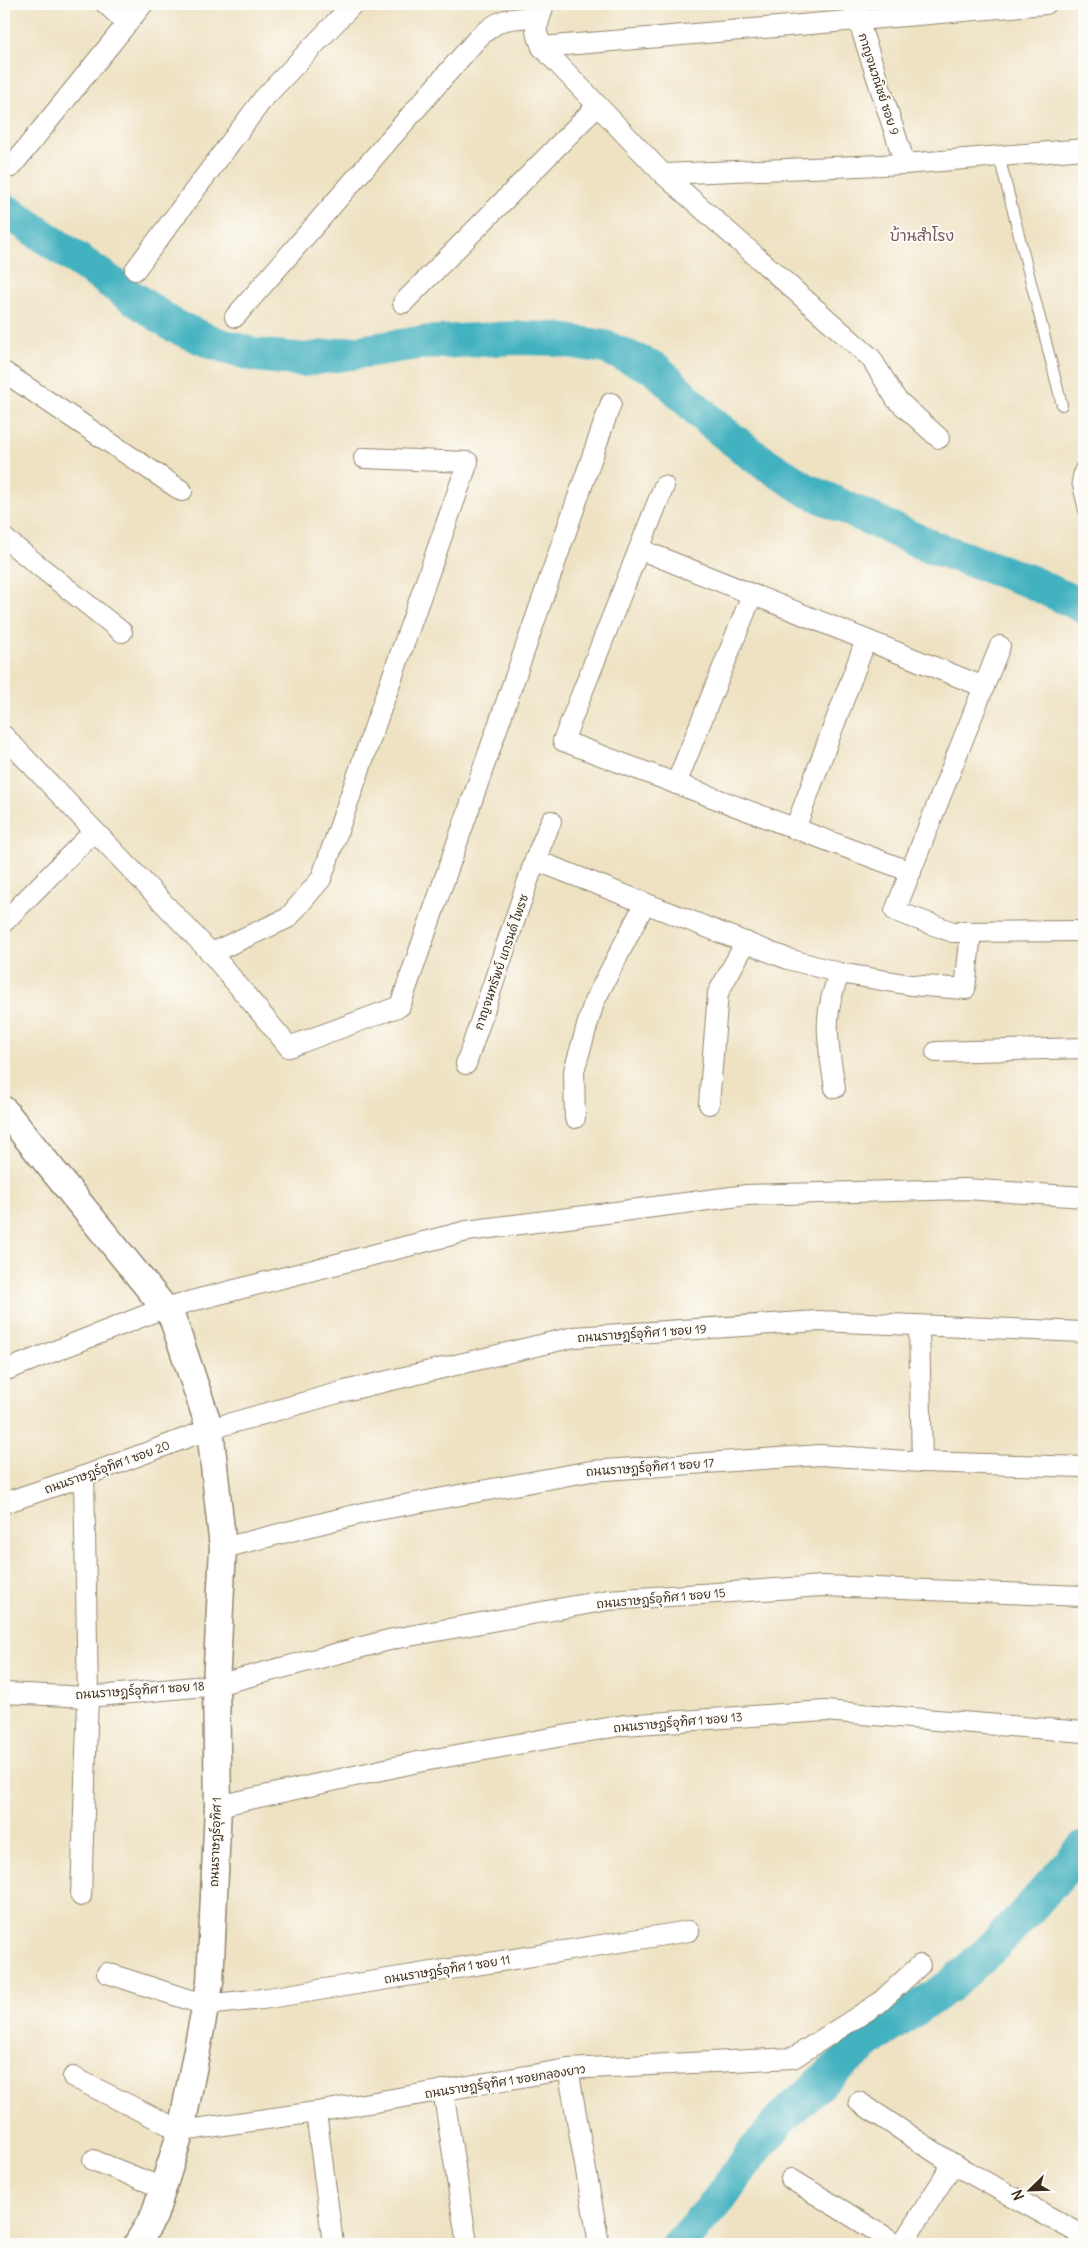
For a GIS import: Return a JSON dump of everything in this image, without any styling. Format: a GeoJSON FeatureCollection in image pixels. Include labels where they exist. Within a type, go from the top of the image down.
{"type":"FeatureCollection","features":[{"type":"Feature","properties":{"kind":"street"},"geometry":{"type":"LineString","coordinates":[[106,4],[127,23]]}},
{"type":"Feature","properties":{"kind":"street"},"geometry":{"type":"LineString","coordinates":[[11,167],[143,4]]}},
{"type":"Feature","properties":{"kind":"street"},"geometry":{"type":"LineString","coordinates":[[136,270],[263,98],[353,4]]}},
{"type":"Feature","properties":{"kind":"street"},"geometry":{"type":"LineString","coordinates":[[542,47],[856,11],[1046,4]]}},
{"type":"Feature","properties":{"kind":"street"},"geometry":{"type":"LineString","coordinates":[[235,317],[477,39],[491,26],[510,18],[542,10],[536,31],[542,47],[596,106],[663,174],[871,358],[896,399],[939,438]]}},
{"type":"Feature","properties":{"kind":"street","name":"กาญจนวณิชย์ ซอย 9"},"geometry":{"type":"LineString","coordinates":[[856,11],[905,164]]}},
{"type":"Feature","properties":{"kind":"street"},"geometry":{"type":"LineString","coordinates":[[403,303],[596,106]]}},
{"type":"Feature","properties":{"kind":"street"},"geometry":{"type":"LineString","coordinates":[[663,174],[905,164],[1084,149]]}},
{"type":"Feature","properties":{"kind":"street"},"geometry":{"type":"LineString","coordinates":[[4,372],[182,491]]}},
{"type":"Feature","properties":{"kind":"street"},"geometry":{"type":"LineString","coordinates":[[4,736],[211,954],[289,1047],[400,1006],[611,403]]}},
{"type":"Feature","properties":{"kind":"street"},"geometry":{"type":"LineString","coordinates":[[211,954],[288,918],[321,879],[468,462],[364,458]]}},
{"type":"Feature","properties":{"kind":"street"},"geometry":{"type":"LineString","coordinates":[[664,486],[563,741],[911,872]]}},
{"type":"Feature","properties":{"kind":"street"},"geometry":{"type":"LineString","coordinates":[[4,538],[122,632]]}},
{"type":"Feature","properties":{"kind":"street"},"geometry":{"type":"LineString","coordinates":[[639,549],[984,687]]}},
{"type":"Feature","properties":{"kind":"street"},"geometry":{"type":"LineString","coordinates":[[676,784],[752,594]]}},
{"type":"Feature","properties":{"kind":"street"},"geometry":{"type":"LineString","coordinates":[[795,828],[866,640]]}},
{"type":"Feature","properties":{"kind":"street"},"geometry":{"type":"LineString","coordinates":[[1000,646],[896,911],[953,932],[1084,931]]}},
{"type":"Feature","properties":{"kind":"street","name":"กาญจนทรัพย์ แกรนด์ ไพรซ"},"geometry":{"type":"LineString","coordinates":[[466,1064],[551,821]]}},
{"type":"Feature","properties":{"kind":"street"},"geometry":{"type":"LineString","coordinates":[[4,922],[94,831]]}},
{"type":"Feature","properties":{"kind":"street"},"geometry":{"type":"LineString","coordinates":[[536,860],[788,959],[840,973],[911,985],[965,989],[971,932]]}},
{"type":"Feature","properties":{"kind":"street"},"geometry":{"type":"LineString","coordinates":[[575,1118],[574,1071],[594,1002],[644,903]]}},
{"type":"Feature","properties":{"kind":"street"},"geometry":{"type":"LineString","coordinates":[[709,1104],[718,993],[746,942]]}},
{"type":"Feature","properties":{"kind":"street"},"geometry":{"type":"LineString","coordinates":[[835,1088],[827,1036],[831,994],[840,973]]}},
{"type":"Feature","properties":{"kind":"street"},"geometry":{"type":"LineString","coordinates":[[936,1052],[1084,1048]]}},
{"type":"Feature","properties":{"kind":"street","name":"ถนนราษฎร์อุทิศ 1"},"geometry":{"type":"LineString","coordinates":[[4,1110],[172,1317],[210,1429],[223,1548],[216,1684],[218,1806],[210,1983],[181,2131],[154,2216],[136,2244]]}},
{"type":"Feature","properties":{"kind":"street"},"geometry":{"type":"LineString","coordinates":[[4,1371],[164,1308],[467,1231],[747,1195],[966,1189],[1084,1197]]}},
{"type":"Feature","properties":{"kind":"street","name":"ถนนราษฎร์อุทิศ 1 ซอย 19"},"geometry":{"type":"LineString","coordinates":[[210,1429],[345,1391],[574,1337],[818,1321],[1084,1332]]}},
{"type":"Feature","properties":{"kind":"street"},"geometry":{"type":"LineString","coordinates":[[919,1326],[922,1462]]}},
{"type":"Feature","properties":{"kind":"street","name":"ถนนราษฎร์อุทิศ 1 ซอย 20"},"geometry":{"type":"LineString","coordinates":[[4,1503],[84,1476],[210,1429]]}},
{"type":"Feature","properties":{"kind":"street","name":"ถนนราษฎร์อุทิศ 1 ซอย 17"},"geometry":{"type":"LineString","coordinates":[[223,1548],[367,1512],[591,1471],[820,1455],[922,1462],[1084,1467]]}},
{"type":"Feature","properties":{"kind":"street"},"geometry":{"type":"LineString","coordinates":[[81,1896],[88,1697],[84,1476]]}},
{"type":"Feature","properties":{"kind":"street","name":"ถนนราษฎร์อุทิศ 1 ซอย 15"},"geometry":{"type":"LineString","coordinates":[[216,1684],[393,1639],[608,1600],[823,1586],[1084,1596]]}},
{"type":"Feature","properties":{"kind":"street","name":"ถนนราษฎร์อุทิศ 1 ซอย 18"},"geometry":{"type":"LineString","coordinates":[[4,1693],[88,1697],[216,1684]]}},
{"type":"Feature","properties":{"kind":"street","name":"ถนนราษฎร์อุทิศ 1 ซอย 13"},"geometry":{"type":"LineString","coordinates":[[218,1806],[418,1762],[624,1725],[825,1711],[1084,1732]]}},
{"type":"Feature","properties":{"kind":"street","name":"ถนนราษฎร์อุทิศ 1 ซอย 11"},"geometry":{"type":"LineString","coordinates":[[205,2005],[272,1998],[689,1931]]}},
{"type":"Feature","properties":{"kind":"street","name":"ถนนราษฎร์อุทิศ 1 ซอยกลองยาว"},"geometry":{"type":"LineString","coordinates":[[181,2131],[316,2112],[568,2069],[793,2058],[879,2003],[920,1965]]}},
{"type":"Feature","properties":{"kind":"street"},"geometry":{"type":"LineString","coordinates":[[107,1973],[205,2005]]}},
{"type":"Feature","properties":{"kind":"street"},"geometry":{"type":"LineString","coordinates":[[568,2069],[599,2244]]}},
{"type":"Feature","properties":{"kind":"street"},"geometry":{"type":"LineString","coordinates":[[73,2077],[181,2131]]}},
{"type":"Feature","properties":{"kind":"street"},"geometry":{"type":"LineString","coordinates":[[443,2090],[468,2244]]}},
{"type":"Feature","properties":{"kind":"street"},"geometry":{"type":"LineString","coordinates":[[859,2102],[952,2164],[1084,2236]]}},
{"type":"Feature","properties":{"kind":"street"},"geometry":{"type":"LineString","coordinates":[[316,2112],[333,2244]]}},
{"type":"Feature","properties":{"kind":"street"},"geometry":{"type":"LineString","coordinates":[[93,2160],[163,2188]]}},
{"type":"Feature","properties":{"kind":"street"},"geometry":{"type":"LineString","coordinates":[[902,2244],[952,2164]]}},
{"type":"Feature","properties":{"kind":"street"},"geometry":{"type":"LineString","coordinates":[[791,2179],[897,2244]]}},
{"type":"Feature","properties":{"kind":"lane"},"geometry":{"type":"LineString","coordinates":[[999,156],[1062,405]]}},
{"type":"Feature","properties":{"kind":"lane"},"geometry":{"type":"LineString","coordinates":[[1084,464],[1080,468],[1077,481],[1084,510]]}},
{"type":"Feature","properties":{"kind":"waterway"},"geometry":{"type":"LineString","coordinates":[[4,210],[174,326],[214,343],[255,355],[304,360],[419,343],[517,338],[554,339],[605,347],[656,369],[708,420],[751,454],[805,489],[927,545],[1029,581],[1084,607]]}},
{"type":"Feature","properties":{"kind":"waterway"},"geometry":{"type":"LineString","coordinates":[[679,2244],[720,2198],[750,2156],[783,2117],[823,2080],[875,2037],[951,1985],[993,1947],[1084,1847]]}},
{"type":"Feature","properties":{"kind":"district","name":"บ้านสำโรง"},"geometry":{"type":"Point","coordinates":[922,235]}}]}
